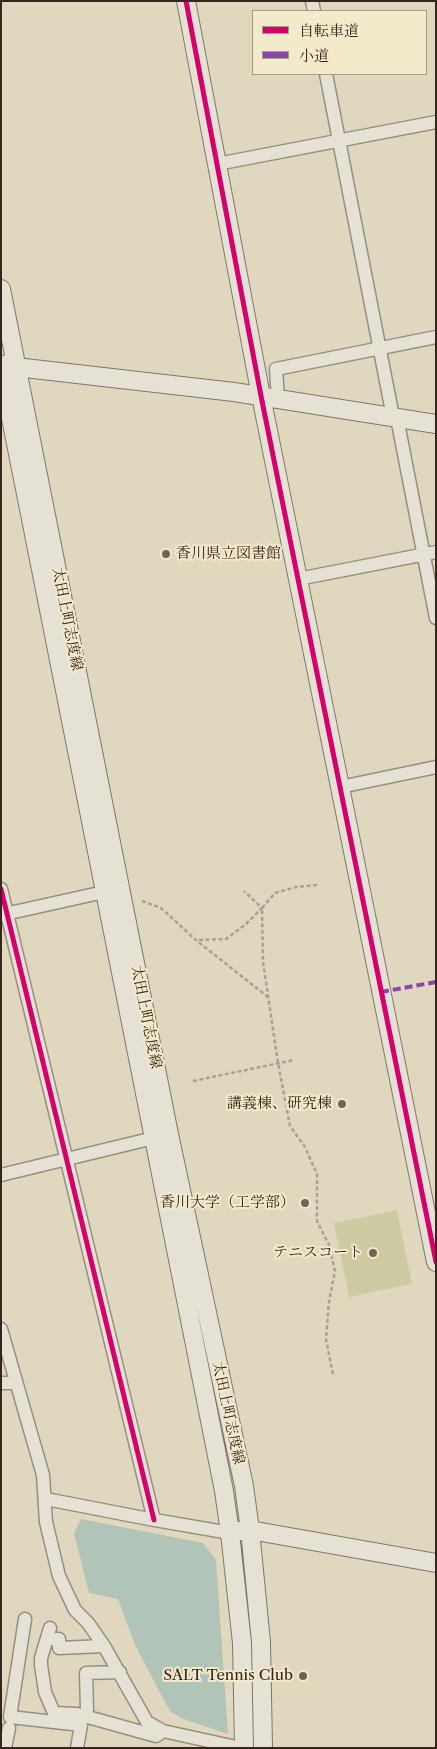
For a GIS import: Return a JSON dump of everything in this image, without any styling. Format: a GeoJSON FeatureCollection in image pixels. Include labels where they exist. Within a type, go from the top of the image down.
{"type":"FeatureCollection","features":[{"type":"Feature","properties":{"kind":"main road"},"geometry":{"type":"LineString","coordinates":[[186,1],[217,164],[270,397],[298,579],[340,787],[430,1199],[436,1262]]}},
{"type":"Feature","properties":{"kind":"main road","name":"太田上町志度線"},"geometry":{"type":"LineString","coordinates":[[1,289],[6,366],[161,1136],[224,1491],[242,1643],[244,1748]]}},
{"type":"Feature","properties":{"kind":"main road"},"geometry":{"type":"LineString","coordinates":[[6,366],[270,397],[436,424]]}},
{"type":"Feature","properties":{"kind":"main road","name":"太田上町志度線"},"geometry":{"type":"LineString","coordinates":[[161,1136],[242,1476],[262,1642],[263,1748]]}},
{"type":"Feature","properties":{"kind":"main road"},"geometry":{"type":"LineString","coordinates":[[230,1533],[250,1530],[436,1564]]}},
{"type":"Feature","properties":{"kind":"street"},"geometry":{"type":"LineString","coordinates":[[326,75],[395,418],[430,553],[436,618]]}},
{"type":"Feature","properties":{"kind":"street"},"geometry":{"type":"LineString","coordinates":[[217,164],[436,122]]}},
{"type":"Feature","properties":{"kind":"street"},"geometry":{"type":"LineString","coordinates":[[270,397],[276,369],[436,337]]}},
{"type":"Feature","properties":{"kind":"street"},"geometry":{"type":"LineString","coordinates":[[298,579],[430,553]]}},
{"type":"Feature","properties":{"kind":"street"},"geometry":{"type":"LineString","coordinates":[[340,787],[436,767]]}},
{"type":"Feature","properties":{"kind":"street"},"geometry":{"type":"LineString","coordinates":[[1,890],[4,914],[67,1159],[154,1520]]}},
{"type":"Feature","properties":{"kind":"street"},"geometry":{"type":"LineString","coordinates":[[4,914],[112,890]]}},
{"type":"Feature","properties":{"kind":"street"},"geometry":{"type":"LineString","coordinates":[[1,1175],[161,1136]]}},
{"type":"Feature","properties":{"kind":"street"},"geometry":{"type":"LineString","coordinates":[[1,1329],[43,1475],[46,1498],[46,1522],[63,1584],[75,1610],[88,1623],[104,1646],[147,1722],[163,1732],[241,1748]]}},
{"type":"Feature","properties":{"kind":"street"},"geometry":{"type":"LineString","coordinates":[[1,1383],[16,1383]]}},
{"type":"Feature","properties":{"kind":"street"},"geometry":{"type":"LineString","coordinates":[[46,1498],[230,1533]]}},
{"type":"Feature","properties":{"kind":"street"},"geometry":{"type":"LineString","coordinates":[[5,1748],[7,1724],[25,1619]]}},
{"type":"Feature","properties":{"kind":"street"},"geometry":{"type":"LineString","coordinates":[[104,1646],[59,1648],[59,1639],[49,1634],[41,1658],[45,1692],[54,1713],[77,1714],[156,1736],[163,1732]]}},
{"type":"Feature","properties":{"kind":"street"},"geometry":{"type":"LineString","coordinates":[[20,1655],[41,1658]]}},
{"type":"Feature","properties":{"kind":"street"},"geometry":{"type":"LineString","coordinates":[[87,1710],[80,1673],[120,1672]]}},
{"type":"Feature","properties":{"kind":"street"},"geometry":{"type":"LineString","coordinates":[[7,1724],[81,1726],[77,1748]]}},
{"type":"Feature","properties":{"kind":"path"},"geometry":{"type":"LineString","coordinates":[[197,940],[226,939],[246,924],[275,893],[296,887],[317,885]]}},
{"type":"Feature","properties":{"kind":"path"},"geometry":{"type":"LineString","coordinates":[[244,891],[262,908],[263,962],[278,1064],[290,1126],[305,1147],[317,1174],[317,1221],[329,1245],[335,1271],[329,1302],[326,1339],[333,1375]]}},
{"type":"Feature","properties":{"kind":"path"},"geometry":{"type":"LineString","coordinates":[[142,901],[161,908],[197,940],[268,997]]}},
{"type":"Feature","properties":{"kind":"path"},"geometry":{"type":"LineString","coordinates":[[192,1080],[294,1060]]}},
{"type":"Feature","properties":{"kind":"green space","name":"テニスコート"},"geometry":{"type":"Polygon","coordinates":[[[397,1210],[412,1284],[349,1297],[334,1223],[397,1210]]]}},
{"type":"Feature","properties":{"kind":"shaded area"},"geometry":{"type":"Polygon","coordinates":[[[81,1519],[203,1543],[216,1560],[228,1734],[183,1719],[171,1712],[135,1645],[118,1599],[89,1593],[74,1533],[81,1519]]]}},
{"type":"Feature","properties":{"kind":"marked path"},"geometry":{"type":"LineString","coordinates":[[381,992],[436,982]]}},
{"type":"Feature","properties":{"kind":"cycle path"},"geometry":{"type":"LineString","coordinates":[[186,1],[261,396],[436,1262]]}},
{"type":"Feature","properties":{"kind":"cycle path"},"geometry":{"type":"LineString","coordinates":[[1,889],[154,1520]]}},
{"type":"Feature","properties":{"kind":"place","name":"香川県立図書館"},"geometry":{"type":"Point","coordinates":[166,554]}},
{"type":"Feature","properties":{"kind":"place","name":"講義棟、研究棟"},"geometry":{"type":"Point","coordinates":[342,1104]}},
{"type":"Feature","properties":{"kind":"place","name":"香川大学（工学部）"},"geometry":{"type":"Point","coordinates":[305,1203]}},
{"type":"Feature","properties":{"kind":"place","name":"テニスコート"},"geometry":{"type":"Point","coordinates":[373,1253]}},
{"type":"Feature","properties":{"kind":"place","name":"SALT Tennis Club"},"geometry":{"type":"Point","coordinates":[303,1676]}}]}
